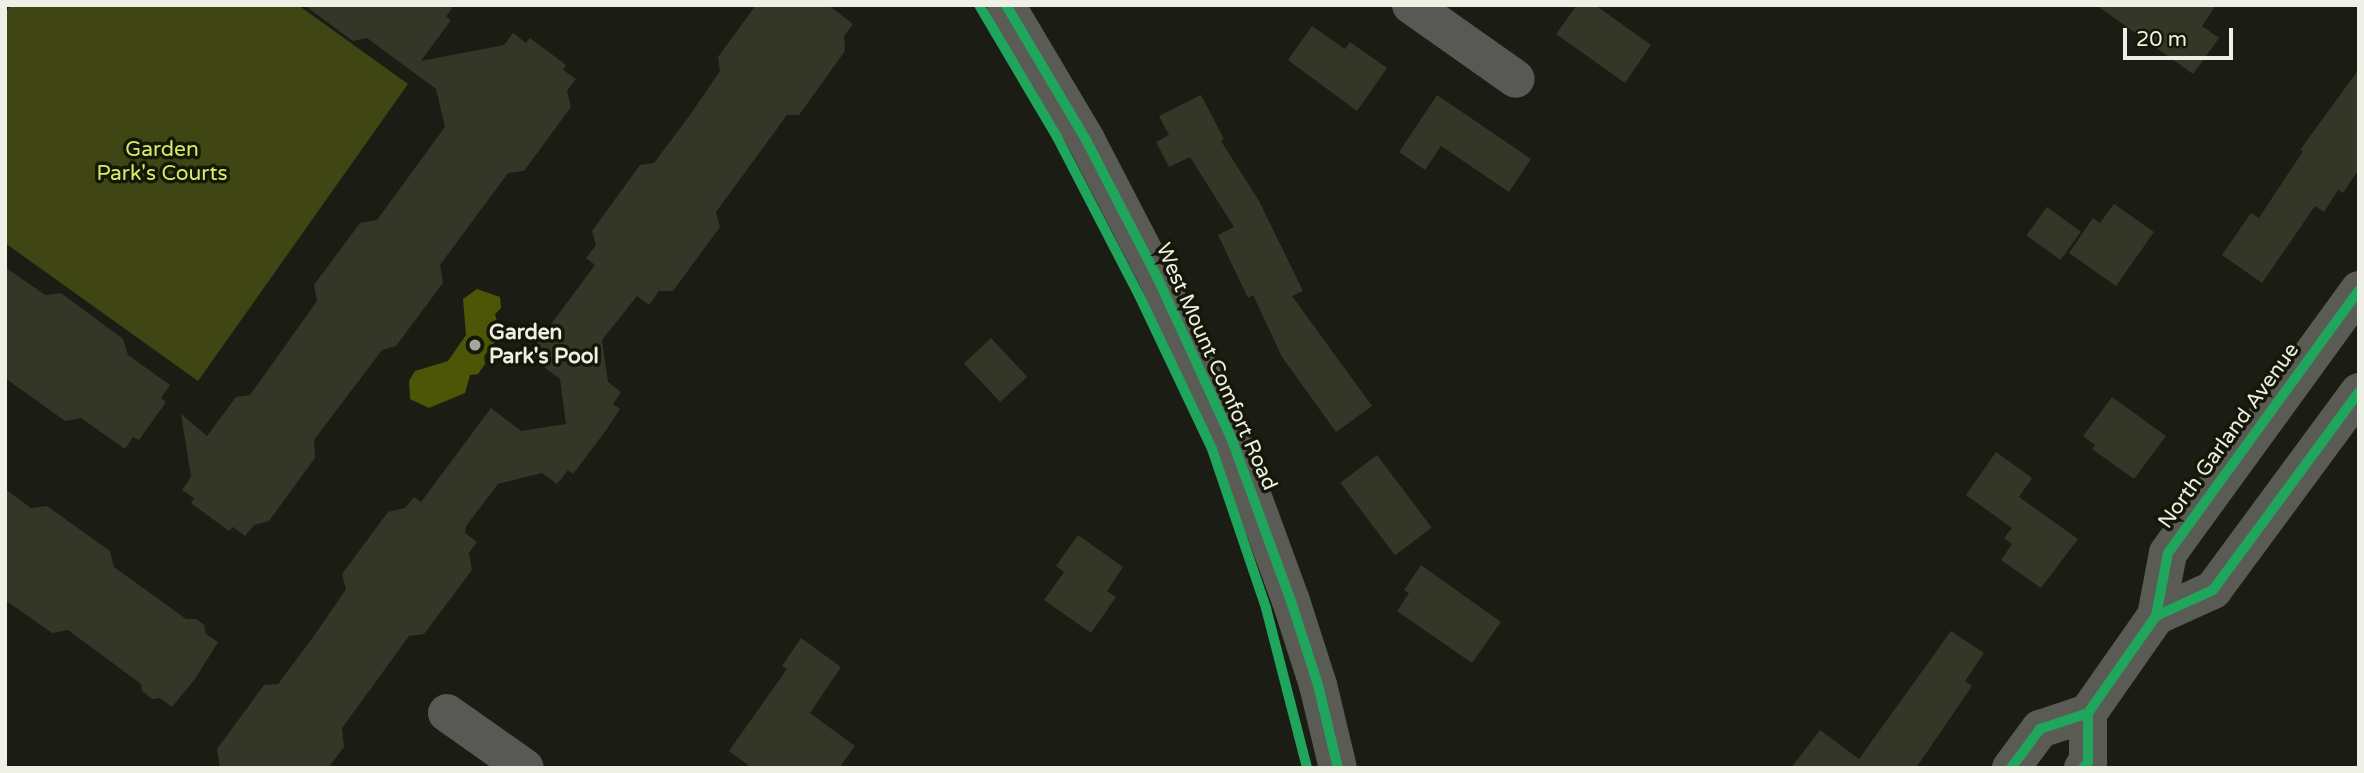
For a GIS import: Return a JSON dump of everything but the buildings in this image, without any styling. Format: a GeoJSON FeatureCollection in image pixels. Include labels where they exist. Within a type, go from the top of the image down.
{"type":"FeatureCollection","features":[{"type":"Feature","properties":{"kind":"main road","name":"West Mount Comfort Road"},"geometry":{"type":"LineString","coordinates":[[1006,5],[1086,140],[1140,244],[1232,440],[1292,601],[1318,685],[1338,768]]}},
{"type":"Feature","properties":{"kind":"main road","name":"North Garland Avenue"},"geometry":{"type":"LineString","coordinates":[[2088,713],[2156,616],[2168,553],[2359,290]]}},
{"type":"Feature","properties":{"kind":"main road"},"geometry":{"type":"LineString","coordinates":[[2156,616],[2213,590],[2359,392]]}},
{"type":"Feature","properties":{"kind":"main road"},"geometry":{"type":"LineString","coordinates":[[2011,768],[2040,729],[2088,713],[2088,762],[2083,768]]}},
{"type":"Feature","properties":{"kind":"street"},"geometry":{"type":"LineString","coordinates":[[1411,5],[1516,79]]}},
{"type":"Feature","properties":{"kind":"street"},"geometry":{"type":"LineString","coordinates":[[447,713],[525,768]]}},
{"type":"Feature","properties":{"kind":"green space","name":"Garden Park's Courts"},"geometry":{"type":"Polygon","coordinates":[[[11,5],[298,5],[408,84],[198,381],[5,243],[5,13],[11,5]]]}},
{"type":"Feature","properties":{"kind":"shaded area","name":"Garden Park's Pool"},"geometry":{"type":"Polygon","coordinates":[[[477,289],[500,297],[501,308],[495,314],[500,335],[484,356],[485,364],[478,374],[470,375],[465,393],[429,408],[410,399],[409,381],[415,371],[448,361],[466,335],[463,299],[477,289]]]}},
{"type":"Feature","properties":{"kind":"cycle path"},"geometry":{"type":"LineString","coordinates":[[979,5],[1057,137],[1139,295],[1212,449],[1266,608],[1307,768]]}},
{"type":"Feature","properties":{"kind":"cycle path"},"geometry":{"type":"LineString","coordinates":[[1006,5],[1086,140],[1158,279],[1232,440],[1291,601],[1318,685],[1338,768]]}},
{"type":"Feature","properties":{"kind":"cycle path"},"geometry":{"type":"LineString","coordinates":[[2083,768],[2088,762],[2088,713],[2156,616],[2168,553],[2359,290]]}},
{"type":"Feature","properties":{"kind":"cycle path"},"geometry":{"type":"LineString","coordinates":[[2156,616],[2213,590],[2359,392]]}},
{"type":"Feature","properties":{"kind":"cycle path"},"geometry":{"type":"LineString","coordinates":[[2011,768],[2040,729],[2088,713]]}},
{"type":"Feature","properties":{"kind":"place","name":"Garden Park's Pool"},"geometry":{"type":"Point","coordinates":[475,345]}}]}
